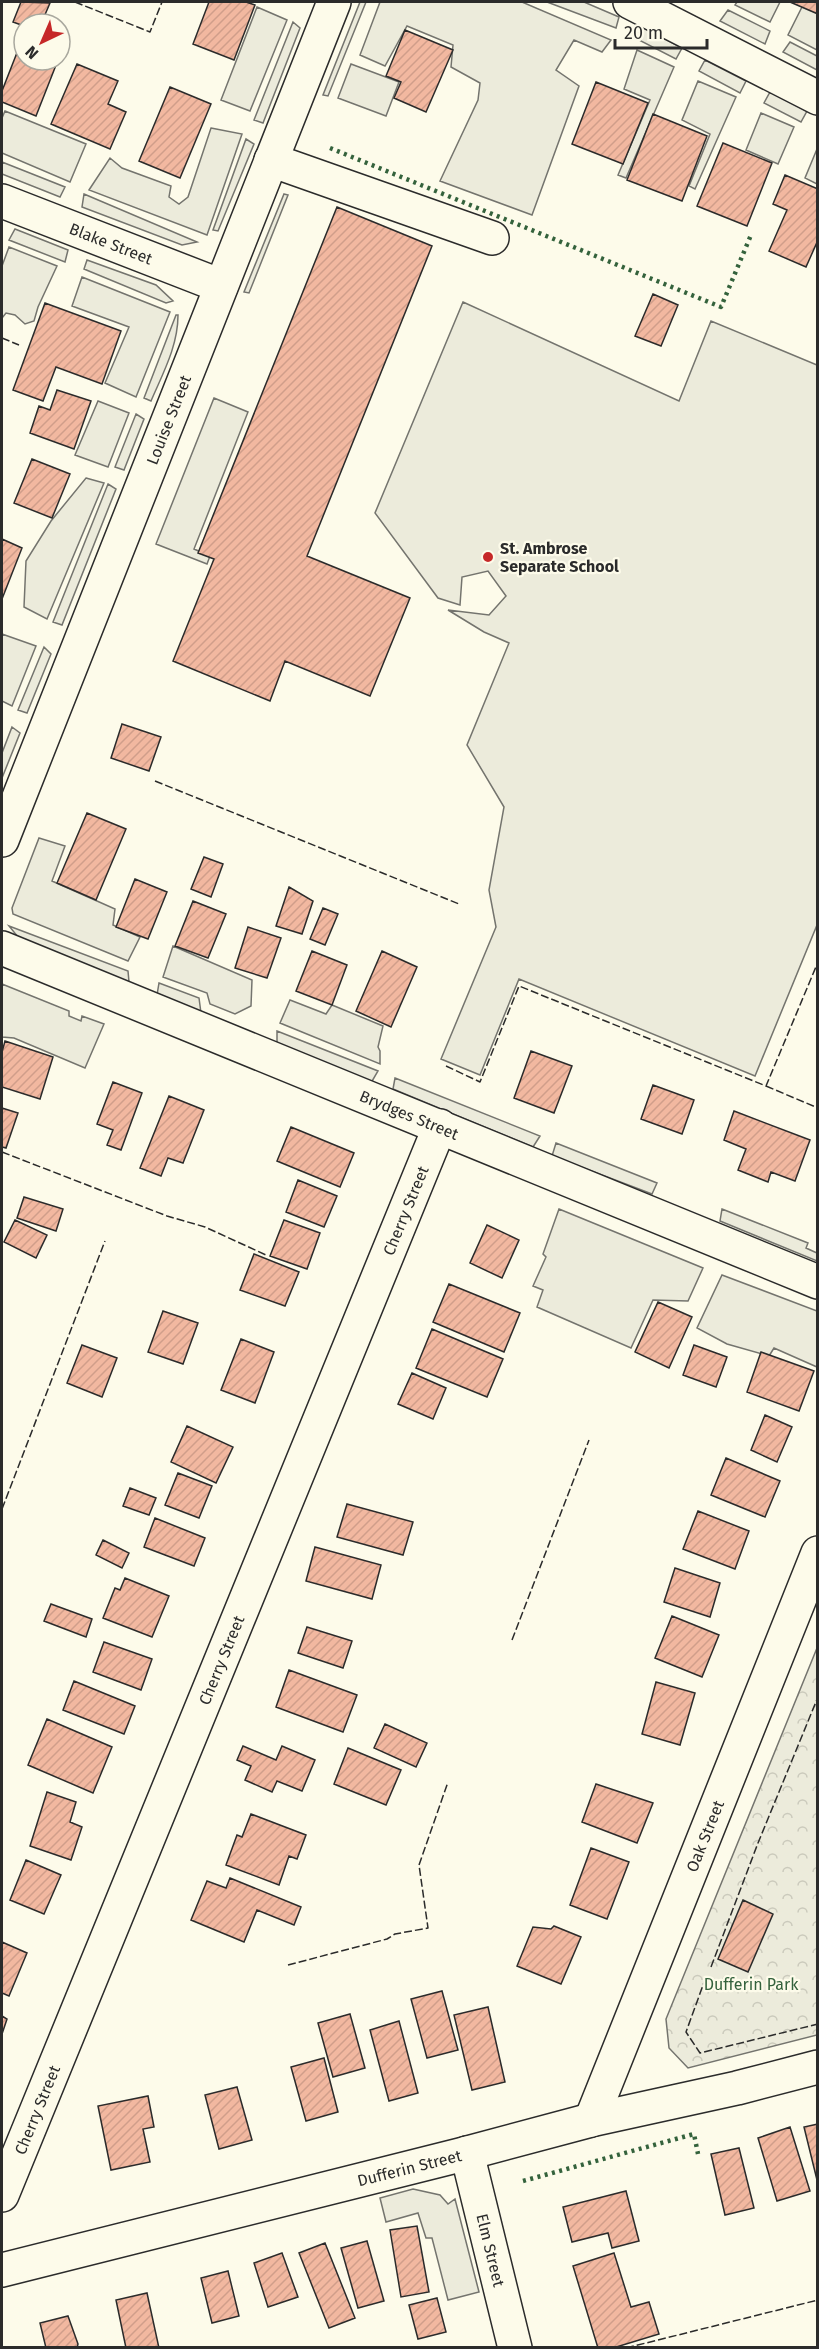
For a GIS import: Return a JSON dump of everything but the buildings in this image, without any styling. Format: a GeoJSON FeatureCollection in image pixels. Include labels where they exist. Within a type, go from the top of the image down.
{"type":"FeatureCollection","features":[{"type":"Feature","properties":{"kind":"street","name":"Louise Street"},"geometry":{"type":"LineString","coordinates":[[2,840],[334,2]]}},
{"type":"Feature","properties":{"kind":"street"},"geometry":{"type":"LineString","coordinates":[[630,2],[818,98]]}},
{"type":"Feature","properties":{"kind":"street"},"geometry":{"type":"LineString","coordinates":[[271,160],[492,238]]}},
{"type":"Feature","properties":{"kind":"street","name":"Blake Street"},"geometry":{"type":"LineString","coordinates":[[2,201],[221,286]]}},
{"type":"Feature","properties":{"kind":"street","name":"Brydges Street"},"geometry":{"type":"LineString","coordinates":[[2,948],[818,1282]]}},
{"type":"Feature","properties":{"kind":"street","name":"Cherry Street"},"geometry":{"type":"LineString","coordinates":[[2,2195],[440,1126]]}},
{"type":"Feature","properties":{"kind":"street","name":"Oak Street"},"geometry":{"type":"LineString","coordinates":[[591,2120],[818,1553]]}},
{"type":"Feature","properties":{"kind":"street","name":"Dufferin Street"},"geometry":{"type":"LineString","coordinates":[[2,2270],[591,2120],[737,2088],[818,2067]]}},
{"type":"Feature","properties":{"kind":"street","name":"Elm Street"},"geometry":{"type":"LineString","coordinates":[[467,2153],[514,2348]]}},
{"type":"Feature","properties":{"kind":"green space"},"geometry":{"type":"Polygon","coordinates":[[[360,2],[366,2],[328,96],[323,95],[360,2]]]}},
{"type":"Feature","properties":{"kind":"green space"},"geometry":{"type":"Polygon","coordinates":[[[380,2],[522,2],[611,40],[602,52],[574,40],[556,70],[579,86],[532,215],[440,181],[478,100],[480,83],[451,67],[453,45],[407,26],[385,66],[360,55],[380,2]]]}},
{"type":"Feature","properties":{"kind":"green space"},"geometry":{"type":"Polygon","coordinates":[[[547,2],[584,2],[619,17],[616,28],[547,2]]]}},
{"type":"Feature","properties":{"kind":"green space"},"geometry":{"type":"Polygon","coordinates":[[[737,2],[780,2],[770,22],[735,5],[737,2]]]}},
{"type":"Feature","properties":{"kind":"green space"},"geometry":{"type":"Polygon","coordinates":[[[803,5],[817,12],[817,50],[788,35],[803,5]]]}},
{"type":"Feature","properties":{"kind":"green space"},"geometry":{"type":"Polygon","coordinates":[[[257,7],[287,20],[250,111],[221,100],[257,7]]]}},
{"type":"Feature","properties":{"kind":"green space"},"geometry":{"type":"Polygon","coordinates":[[[728,10],[770,31],[765,44],[720,21],[728,10]]]}},
{"type":"Feature","properties":{"kind":"green space"},"geometry":{"type":"Polygon","coordinates":[[[293,22],[300,28],[263,123],[254,120],[293,22]]]}},
{"type":"Feature","properties":{"kind":"green space"},"geometry":{"type":"Polygon","coordinates":[[[641,26],[682,48],[676,59],[635,38],[641,26]]]}},
{"type":"Feature","properties":{"kind":"green space"},"geometry":{"type":"Polygon","coordinates":[[[790,42],[817,56],[817,70],[783,52],[790,42]]]}},
{"type":"Feature","properties":{"kind":"green space"},"geometry":{"type":"Polygon","coordinates":[[[637,50],[674,67],[626,178],[618,175],[650,100],[624,89],[637,50]]]}},
{"type":"Feature","properties":{"kind":"green space"},"geometry":{"type":"Polygon","coordinates":[[[705,60],[746,81],[740,93],[699,71],[705,60]]]}},
{"type":"Feature","properties":{"kind":"green space"},"geometry":{"type":"Polygon","coordinates":[[[351,64],[399,82],[386,116],[338,98],[351,64]]]}},
{"type":"Feature","properties":{"kind":"green space"},"geometry":{"type":"Polygon","coordinates":[[[698,81],[736,97],[695,189],[689,186],[710,134],[682,120],[698,81]]]}},
{"type":"Feature","properties":{"kind":"green space"},"geometry":{"type":"Polygon","coordinates":[[[770,92],[807,111],[801,122],[764,103],[770,92]]]}},
{"type":"Feature","properties":{"kind":"green space"},"geometry":{"type":"Polygon","coordinates":[[[5,111],[86,144],[70,182],[2,153],[2,118],[5,111]]]}},
{"type":"Feature","properties":{"kind":"green space"},"geometry":{"type":"Polygon","coordinates":[[[761,113],[794,127],[778,164],[746,150],[761,113]]]}},
{"type":"Feature","properties":{"kind":"green space"},"geometry":{"type":"Polygon","coordinates":[[[211,128],[242,134],[207,235],[89,190],[110,158],[122,168],[171,186],[169,197],[179,204],[188,197],[211,128]]]}},
{"type":"Feature","properties":{"kind":"green space"},"geometry":{"type":"Polygon","coordinates":[[[246,139],[254,144],[218,231],[213,230],[246,139]]]}},
{"type":"Feature","properties":{"kind":"green space"},"geometry":{"type":"Polygon","coordinates":[[[817,149],[817,184],[805,178],[817,149]]]}},
{"type":"Feature","properties":{"kind":"green space"},"geometry":{"type":"Polygon","coordinates":[[[2,162],[65,187],[60,197],[2,174],[2,162]]]}},
{"type":"Feature","properties":{"kind":"green space"},"geometry":{"type":"Polygon","coordinates":[[[84,194],[197,242],[182,245],[82,207],[84,194]]]}},
{"type":"Feature","properties":{"kind":"green space"},"geometry":{"type":"Polygon","coordinates":[[[284,194],[288,195],[249,293],[244,292],[284,194]]]}},
{"type":"Feature","properties":{"kind":"green space"},"geometry":{"type":"Polygon","coordinates":[[[15,229],[68,250],[65,262],[9,240],[15,229]]]}},
{"type":"Feature","properties":{"kind":"green space"},"geometry":{"type":"Polygon","coordinates":[[[9,247],[57,266],[34,321],[25,324],[15,315],[6,313],[2,318],[2,266],[9,247]]]}},
{"type":"Feature","properties":{"kind":"green space"},"geometry":{"type":"Polygon","coordinates":[[[87,260],[156,285],[173,301],[166,303],[84,269],[87,260]]]}},
{"type":"Feature","properties":{"kind":"green space"},"geometry":{"type":"Polygon","coordinates":[[[82,277],[170,312],[136,397],[105,383],[129,327],[72,306],[82,277]]]}},
{"type":"Feature","properties":{"kind":"green space"},"geometry":{"type":"Polygon","coordinates":[[[463,302],[679,401],[711,321],[817,365],[817,925],[755,1076],[519,979],[480,1075],[441,1059],[496,927],[489,890],[504,807],[467,745],[509,643],[484,632],[448,610],[489,615],[506,596],[488,571],[462,577],[460,605],[438,598],[375,513],[463,302]]]}},
{"type":"Feature","properties":{"kind":"green space"},"geometry":{"type":"Polygon","coordinates":[[[176,315],[178,315],[173,348],[151,401],[144,398],[176,315]]]}},
{"type":"Feature","properties":{"kind":"green space"},"geometry":{"type":"Polygon","coordinates":[[[214,398],[248,412],[194,549],[210,556],[207,564],[156,544],[214,398]]]}},
{"type":"Feature","properties":{"kind":"green space"},"geometry":{"type":"Polygon","coordinates":[[[98,401],[129,413],[108,467],[75,455],[98,401]]]}},
{"type":"Feature","properties":{"kind":"green space"},"geometry":{"type":"Polygon","coordinates":[[[136,414],[144,419],[124,470],[115,467],[136,414]]]}},
{"type":"Feature","properties":{"kind":"green space"},"geometry":{"type":"Polygon","coordinates":[[[86,478],[104,483],[47,619],[24,607],[26,561],[51,521],[86,478]]]}},
{"type":"Feature","properties":{"kind":"green space"},"geometry":{"type":"Polygon","coordinates":[[[108,484],[116,489],[62,625],[53,622],[108,484]]]}},
{"type":"Feature","properties":{"kind":"green space"},"geometry":{"type":"Polygon","coordinates":[[[2,634],[36,646],[12,706],[2,701],[2,634]]]}},
{"type":"Feature","properties":{"kind":"green space"},"geometry":{"type":"Polygon","coordinates":[[[44,647],[51,654],[27,713],[18,710],[44,647]]]}},
{"type":"Feature","properties":{"kind":"green space"},"geometry":{"type":"Polygon","coordinates":[[[12,727],[20,733],[2,778],[2,753],[12,727]]]}},
{"type":"Feature","properties":{"kind":"green space"},"geometry":{"type":"Polygon","coordinates":[[[39,838],[65,846],[52,881],[115,909],[113,925],[140,937],[128,961],[13,914],[12,908],[39,838]]]}},
{"type":"Feature","properties":{"kind":"green space"},"geometry":{"type":"Polygon","coordinates":[[[9,926],[128,971],[129,982],[45,951],[18,937],[9,926]]]}},
{"type":"Feature","properties":{"kind":"green space"},"geometry":{"type":"Polygon","coordinates":[[[173,946],[252,980],[251,1006],[235,1014],[210,1004],[207,993],[163,977],[173,946]]]}},
{"type":"Feature","properties":{"kind":"green space"},"geometry":{"type":"Polygon","coordinates":[[[159,983],[199,998],[201,1013],[157,995],[159,983]]]}},
{"type":"Feature","properties":{"kind":"green space"},"geometry":{"type":"Polygon","coordinates":[[[2,984],[69,1011],[69,1016],[81,1021],[82,1016],[104,1024],[85,1068],[14,1038],[2,1037],[2,984]]]}},
{"type":"Feature","properties":{"kind":"green space"},"geometry":{"type":"Polygon","coordinates":[[[290,1000],[326,1014],[332,1005],[383,1026],[378,1047],[380,1064],[280,1023],[290,1000]]]}},
{"type":"Feature","properties":{"kind":"green space"},"geometry":{"type":"Polygon","coordinates":[[[277,1031],[378,1071],[371,1083],[277,1043],[277,1031]]]}},
{"type":"Feature","properties":{"kind":"green space"},"geometry":{"type":"Polygon","coordinates":[[[395,1078],[540,1136],[533,1147],[393,1089],[395,1078]]]}},
{"type":"Feature","properties":{"kind":"green space"},"geometry":{"type":"Polygon","coordinates":[[[556,1143],[657,1183],[652,1194],[552,1156],[556,1143]]]}},
{"type":"Feature","properties":{"kind":"green space"},"geometry":{"type":"Polygon","coordinates":[[[559,1209],[703,1268],[688,1301],[653,1300],[631,1348],[537,1307],[543,1290],[533,1286],[546,1257],[543,1254],[559,1209]]]}},
{"type":"Feature","properties":{"kind":"green space"},"geometry":{"type":"Polygon","coordinates":[[[722,1209],[808,1243],[806,1248],[817,1253],[817,1261],[720,1221],[722,1209]]]}},
{"type":"Feature","properties":{"kind":"green space"},"geometry":{"type":"Polygon","coordinates":[[[722,1275],[817,1311],[817,1367],[774,1348],[769,1356],[727,1344],[697,1328],[722,1275]]]}},
{"type":"Feature","properties":{"kind":"green space","name":"Dufferin Park"},"geometry":{"type":"Polygon","coordinates":[[[817,1648],[817,2035],[688,2068],[669,2048],[666,2019],[817,1648]]]}},
{"type":"Feature","properties":{"kind":"green space"},"geometry":{"type":"Polygon","coordinates":[[[413,2189],[440,2195],[448,2204],[455,2199],[479,2292],[448,2300],[432,2238],[426,2238],[418,2213],[386,2222],[380,2198],[413,2189]]]}},
{"type":"Feature","properties":{"kind":"hedge"},"geometry":{"type":"LineString","coordinates":[[330,148],[721,307],[751,235]]}},
{"type":"Feature","properties":{"kind":"hedge"},"geometry":{"type":"LineString","coordinates":[[523,2181],[694,2134],[698,2154]]}},
{"type":"Feature","properties":{"kind":"fence"},"geometry":{"type":"LineString","coordinates":[[75,2],[150,32],[162,2]]}},
{"type":"Feature","properties":{"kind":"fence"},"geometry":{"type":"LineString","coordinates":[[2,338],[19,345]]}},
{"type":"Feature","properties":{"kind":"fence"},"geometry":{"type":"LineString","coordinates":[[155,781],[459,904]]}},
{"type":"Feature","properties":{"kind":"fence"},"geometry":{"type":"LineString","coordinates":[[446,1066],[480,1082],[519,986],[766,1086],[818,962]]}},
{"type":"Feature","properties":{"kind":"fence"},"geometry":{"type":"LineString","coordinates":[[766,1086],[818,1108]]}},
{"type":"Feature","properties":{"kind":"fence"},"geometry":{"type":"LineString","coordinates":[[2,1152],[167,1216],[205,1227],[266,1255]]}},
{"type":"Feature","properties":{"kind":"fence"},"geometry":{"type":"LineString","coordinates":[[2,1509],[105,1241]]}},
{"type":"Feature","properties":{"kind":"fence"},"geometry":{"type":"LineString","coordinates":[[512,1640],[589,1440]]}},
{"type":"Feature","properties":{"kind":"fence"},"geometry":{"type":"LineString","coordinates":[[711,1967],[758,1843],[818,1697]]}},
{"type":"Feature","properties":{"kind":"fence"},"geometry":{"type":"LineString","coordinates":[[288,1965],[387,1939],[395,1934],[428,1928],[419,1865],[448,1782]]}},
{"type":"Feature","properties":{"kind":"fence"},"geometry":{"type":"LineString","coordinates":[[706,1977],[686,2032],[700,2053],[818,2024]]}},
{"type":"Feature","properties":{"kind":"fence"},"geometry":{"type":"LineString","coordinates":[[626,2348],[818,2300]]}},
{"type":"Feature","properties":{"kind":"place","name":"St. Ambrose Separate School"},"geometry":{"type":"Point","coordinates":[488,557]}}]}
